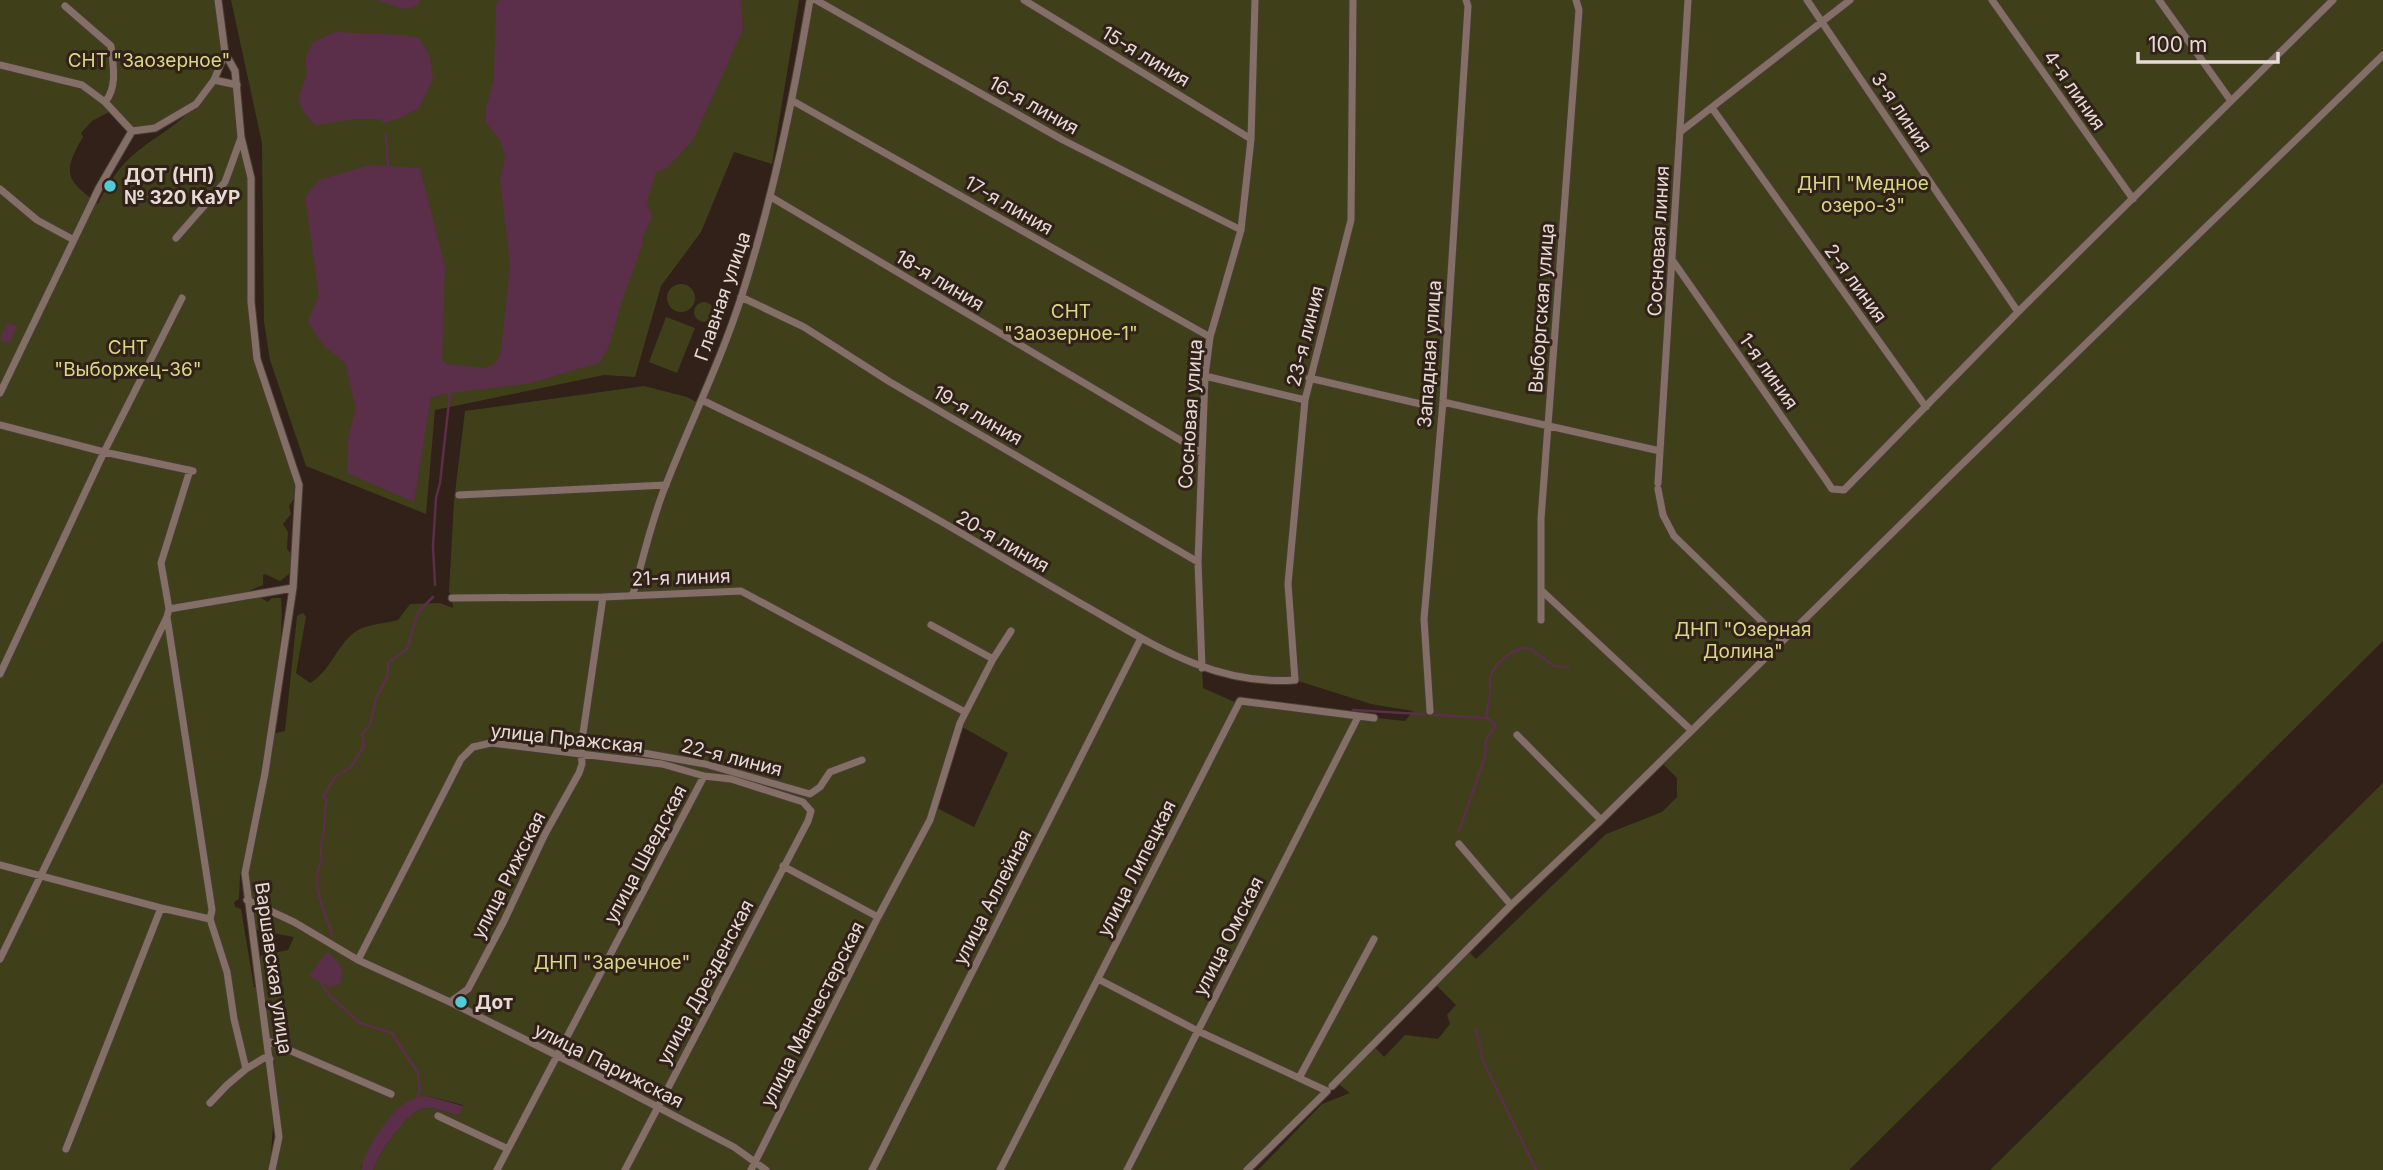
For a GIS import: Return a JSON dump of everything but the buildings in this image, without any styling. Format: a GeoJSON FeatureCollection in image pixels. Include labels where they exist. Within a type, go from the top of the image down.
{"type":"FeatureCollection","features":[{"type":"Feature","properties":{"kind":"street"},"geometry":{"type":"LineString","coordinates":[[176,238],[225,183],[241,137],[235,71],[225,53],[218,0]]}},
{"type":"Feature","properties":{"kind":"street","name":"Главная улица"},"geometry":{"type":"LineString","coordinates":[[633,594],[666,485],[741,297],[771,197],[793,101],[810,0]]}},
{"type":"Feature","properties":{"kind":"street","name":"16-я линия"},"geometry":{"type":"LineString","coordinates":[[816,0],[1063,140],[1241,230]]}},
{"type":"Feature","properties":{"kind":"street","name":"15-я линия"},"geometry":{"type":"LineString","coordinates":[[1024,0],[1251,139]]}},
{"type":"Feature","properties":{"kind":"street","name":"Сосновая улица"},"geometry":{"type":"LineString","coordinates":[[1202,668],[1198,562],[1205,376],[1210,337],[1241,230],[1251,139],[1255,0]]}},
{"type":"Feature","properties":{"kind":"street","name":"23-я линия"},"geometry":{"type":"LineString","coordinates":[[1295,680],[1288,584],[1306,400],[1352,220],[1353,0]]}},
{"type":"Feature","properties":{"kind":"street","name":"Западная улица"},"geometry":{"type":"LineString","coordinates":[[1430,711],[1424,619],[1443,402],[1466,0]]}},
{"type":"Feature","properties":{"kind":"street","name":"Выборгская улица"},"geometry":{"type":"LineString","coordinates":[[1541,620],[1542,519],[1578,24],[1576,0]]}},
{"type":"Feature","properties":{"kind":"street","name":"Сосновая линия"},"geometry":{"type":"LineString","coordinates":[[1688,0],[1674,261],[1658,486],[1663,515],[1674,536],[1782,641]]}},
{"type":"Feature","properties":{"kind":"street","name":"3-я линия"},"geometry":{"type":"LineString","coordinates":[[1807,0],[2018,312]]}},
{"type":"Feature","properties":{"kind":"street"},"geometry":{"type":"LineString","coordinates":[[1679,132],[1850,0]]}},
{"type":"Feature","properties":{"kind":"street","name":"4-я линия"},"geometry":{"type":"LineString","coordinates":[[1992,0],[2133,199]]}},
{"type":"Feature","properties":{"kind":"street"},"geometry":{"type":"LineString","coordinates":[[2159,0],[2231,101]]}},
{"type":"Feature","properties":{"kind":"street"},"geometry":{"type":"LineString","coordinates":[[1926,407],[2018,312],[2333,0]]}},
{"type":"Feature","properties":{"kind":"street"},"geometry":{"type":"LineString","coordinates":[[65,6],[111,46],[112,94],[106,102]]}},
{"type":"Feature","properties":{"kind":"street"},"geometry":{"type":"LineString","coordinates":[[132,131],[155,128],[196,104],[214,80],[225,53]]}},
{"type":"Feature","properties":{"kind":"street"},"geometry":{"type":"LineString","coordinates":[[1247,1170],[1511,905],[2383,55]]}},
{"type":"Feature","properties":{"kind":"street"},"geometry":{"type":"LineString","coordinates":[[0,65],[82,85],[106,102],[132,131]]}},
{"type":"Feature","properties":{"kind":"street"},"geometry":{"type":"LineString","coordinates":[[214,80],[237,85]]}},
{"type":"Feature","properties":{"kind":"street","name":"17-я линия"},"geometry":{"type":"LineString","coordinates":[[793,101],[1210,337]]}},
{"type":"Feature","properties":{"kind":"street","name":"2-я линия"},"geometry":{"type":"LineString","coordinates":[[1712,108],[1926,407]]}},
{"type":"Feature","properties":{"kind":"street"},"geometry":{"type":"LineString","coordinates":[[0,393],[99,188],[132,131]]}},
{"type":"Feature","properties":{"kind":"street","name":"Варшавская улица"},"geometry":{"type":"LineString","coordinates":[[241,137],[251,177],[251,302],[257,359],[299,485],[293,588],[272,729],[245,873],[279,1137],[272,1170]]}},
{"type":"Feature","properties":{"kind":"street"},"geometry":{"type":"LineString","coordinates":[[0,189],[37,220],[74,240]]}},
{"type":"Feature","properties":{"kind":"street","name":"18-я линия"},"geometry":{"type":"LineString","coordinates":[[771,197],[1202,453]]}},
{"type":"Feature","properties":{"kind":"street","name":"1-я линия"},"geometry":{"type":"LineString","coordinates":[[1674,261],[1832,489],[1844,490],[1926,407]]}},
{"type":"Feature","properties":{"kind":"street","name":"19-я линия"},"geometry":{"type":"LineString","coordinates":[[741,297],[803,327],[890,382],[1198,562]]}},
{"type":"Feature","properties":{"kind":"street"},"geometry":{"type":"LineString","coordinates":[[0,674],[104,452],[182,298]]}},
{"type":"Feature","properties":{"kind":"street"},"geometry":{"type":"LineString","coordinates":[[1205,376],[1306,400]]}},
{"type":"Feature","properties":{"kind":"street"},"geometry":{"type":"LineString","coordinates":[[1310,378],[1425,405]]}},
{"type":"Feature","properties":{"kind":"street","name":"20-я линия"},"geometry":{"type":"LineString","coordinates":[[702,400],[891,494],[1141,638],[1202,668],[1258,681],[1295,680]]}},
{"type":"Feature","properties":{"kind":"street"},"geometry":{"type":"LineString","coordinates":[[1443,402],[1660,451]]}},
{"type":"Feature","properties":{"kind":"street"},"geometry":{"type":"LineString","coordinates":[[0,425],[104,452],[192,470],[161,563],[169,609],[167,617],[0,959]]}},
{"type":"Feature","properties":{"kind":"street"},"geometry":{"type":"LineString","coordinates":[[459,495],[666,485]]}},
{"type":"Feature","properties":{"kind":"street"},"geometry":{"type":"LineString","coordinates":[[169,609],[293,588]]}},
{"type":"Feature","properties":{"kind":"street"},"geometry":{"type":"LineString","coordinates":[[1541,590],[1691,730]]}},
{"type":"Feature","properties":{"kind":"street","name":"21-я линия"},"geometry":{"type":"LineString","coordinates":[[452,598],[603,597],[741,591],[965,712]]}},
{"type":"Feature","properties":{"kind":"street","name":"улица Рижская"},"geometry":{"type":"LineString","coordinates":[[450,1002],[468,989],[505,921],[545,834],[579,773],[603,597]]}},
{"type":"Feature","properties":{"kind":"street"},"geometry":{"type":"LineString","coordinates":[[167,617],[212,910],[210,919],[228,972],[234,1019],[246,1069]]}},
{"type":"Feature","properties":{"kind":"street"},"geometry":{"type":"LineString","coordinates":[[931,625],[993,659]]}},
{"type":"Feature","properties":{"kind":"street","name":"улица Манчестерская"},"geometry":{"type":"LineString","coordinates":[[753,1166],[878,917],[930,820],[960,723],[993,659],[1011,631]]}},
{"type":"Feature","properties":{"kind":"street","name":"улица Аллейная"},"geometry":{"type":"LineString","coordinates":[[872,1170],[1141,638]]}},
{"type":"Feature","properties":{"kind":"street","name":"улица Липецкая"},"geometry":{"type":"LineString","coordinates":[[1000,1170],[1240,701],[1374,718]]}},
{"type":"Feature","properties":{"kind":"street","name":"улица Омская"},"geometry":{"type":"LineString","coordinates":[[1127,1170],[1358,717]]}},
{"type":"Feature","properties":{"kind":"street"},"geometry":{"type":"LineString","coordinates":[[1517,735],[1601,820]]}},
{"type":"Feature","properties":{"kind":"street","name":"22-я линия"},"geometry":{"type":"LineString","coordinates":[[582,742],[705,764],[810,794],[820,787],[830,772],[862,760]]}},
{"type":"Feature","properties":{"kind":"street","name":"улица Пражская"},"geometry":{"type":"LineString","coordinates":[[358,960],[467,751],[480,744],[491,743],[662,764],[704,776],[746,783],[803,803],[809,808]]}},
{"type":"Feature","properties":{"kind":"street","name":"улица Шведская"},"geometry":{"type":"LineString","coordinates":[[497,1170],[704,776]]}},
{"type":"Feature","properties":{"kind":"street","name":"улица Дрезденская"},"geometry":{"type":"LineString","coordinates":[[625,1170],[808,821],[811,811],[809,808]]}},
{"type":"Feature","properties":{"kind":"street"},"geometry":{"type":"LineString","coordinates":[[1459,844],[1511,905]]}},
{"type":"Feature","properties":{"kind":"street"},"geometry":{"type":"LineString","coordinates":[[0,865],[210,919]]}},
{"type":"Feature","properties":{"kind":"street"},"geometry":{"type":"LineString","coordinates":[[783,866],[878,917]]}},
{"type":"Feature","properties":{"kind":"street","name":"улица Парижская"},"geometry":{"type":"LineString","coordinates":[[247,900],[294,922],[358,960],[556,1054],[734,1147],[753,1166],[765,1170]]}},
{"type":"Feature","properties":{"kind":"street"},"geometry":{"type":"LineString","coordinates":[[66,1149],[161,908]]}},
{"type":"Feature","properties":{"kind":"street"},"geometry":{"type":"LineString","coordinates":[[1299,1078],[1374,939]]}},
{"type":"Feature","properties":{"kind":"street"},"geometry":{"type":"LineString","coordinates":[[1098,979],[1198,1031],[1299,1078],[1329,1088]]}},
{"type":"Feature","properties":{"kind":"street"},"geometry":{"type":"LineString","coordinates":[[268,1041],[391,1094]]}},
{"type":"Feature","properties":{"kind":"street"},"geometry":{"type":"LineString","coordinates":[[211,1103],[246,1069],[264,1058],[271,1059]]}},
{"type":"Feature","properties":{"kind":"street"},"geometry":{"type":"LineString","coordinates":[[438,1116],[508,1149]]}},
{"type":"Feature","properties":{"kind":"green space"},"geometry":{"type":"Polygon","coordinates":[[[0,0],[218,0],[225,53],[216,80],[237,88],[247,160],[257,359],[295,479],[295,497],[289,506],[291,514],[283,524],[288,532],[287,549],[292,555],[289,574],[280,581],[265,574],[263,585],[249,591],[268,602],[272,598],[281,598],[282,611],[269,726],[240,875],[239,899],[234,902],[235,907],[241,909],[254,987],[259,988],[255,957],[288,950],[294,937],[251,929],[245,873],[271,734],[285,731],[297,616],[303,613],[306,617],[296,673],[310,683],[324,671],[352,634],[360,629],[398,620],[410,604],[440,603],[453,608],[449,592],[454,501],[465,411],[644,386],[687,397],[700,404],[741,297],[771,197],[810,0],[2383,0],[2383,641],[1849,1170],[1258,1170],[1322,1104],[1350,1093],[1336,1082],[1247,1170],[373,1170],[393,1135],[414,1113],[431,1108],[459,1115],[463,1105],[427,1096],[361,1166],[361,1170],[272,1170],[279,1137],[271,1086],[273,1126],[270,1167],[267,1170],[0,1170],[0,0]],[[195,105],[155,128],[132,131],[113,110],[92,121],[81,133],[83,137],[70,168],[79,189],[98,204],[120,168],[139,150],[176,124],[195,105]],[[1202,668],[1203,688],[1237,703],[1405,721],[1413,711],[1371,704],[1295,680],[1258,681],[1202,668]],[[959,725],[935,807],[974,827],[1008,753],[959,725]],[[1660,761],[1467,950],[1476,959],[1606,834],[1662,812],[1677,797],[1677,778],[1660,761]],[[1434,983],[1373,1045],[1384,1057],[1405,1035],[1438,1039],[1450,1024],[1447,1015],[1456,1005],[1434,983]]]}},
{"type":"Feature","properties":{"kind":"green space"},"geometry":{"type":"Polygon","coordinates":[[[231,0],[799,0],[772,164],[734,152],[701,232],[661,286],[635,377],[604,375],[435,410],[426,514],[306,466],[270,360],[264,322],[262,143],[231,0]]]}},
{"type":"Feature","properties":{"kind":"green space"},"geometry":{"type":"Polygon","coordinates":[[[681,284],[691,288],[695,298],[691,308],[681,312],[671,308],[667,298],[671,288],[681,284]]]}},
{"type":"Feature","properties":{"kind":"green space"},"geometry":{"type":"Polygon","coordinates":[[[704,302],[711,305],[714,312],[711,319],[704,322],[697,319],[694,312],[697,305],[704,302]]]}},
{"type":"Feature","properties":{"kind":"green space"},"geometry":{"type":"Polygon","coordinates":[[[666,317],[695,328],[677,373],[649,362],[666,317]]]}},
{"type":"Feature","properties":{"kind":"green space"},"geometry":{"type":"Polygon","coordinates":[[[2383,783],[2383,1170],[1990,1170],[2383,783]]]}},
{"type":"Feature","properties":{"kind":"shaded area"},"geometry":{"type":"Polygon","coordinates":[[[376,0],[420,0],[415,7],[404,9],[376,0]]]}},
{"type":"Feature","properties":{"kind":"shaded area"},"geometry":{"type":"Polygon","coordinates":[[[499,0],[741,0],[743,29],[693,140],[667,168],[656,172],[647,202],[652,218],[642,238],[643,243],[608,349],[599,363],[530,383],[431,397],[414,502],[347,473],[348,438],[356,409],[345,363],[323,345],[308,322],[319,296],[305,197],[319,180],[370,165],[420,168],[445,266],[442,361],[447,364],[484,368],[494,364],[500,355],[510,265],[500,180],[505,158],[500,140],[486,123],[486,108],[494,78],[496,5],[499,0]]]}},
{"type":"Feature","properties":{"kind":"shaded area"},"geometry":{"type":"Polygon","coordinates":[[[335,32],[419,38],[430,57],[433,79],[419,108],[384,123],[380,119],[356,119],[315,125],[303,111],[298,99],[307,73],[305,59],[313,42],[335,32]]]}},
{"type":"Feature","properties":{"kind":"shaded area"},"geometry":{"type":"Polygon","coordinates":[[[7,323],[17,326],[10,343],[0,340],[7,323]]]}},
{"type":"Feature","properties":{"kind":"shaded area"},"geometry":{"type":"Polygon","coordinates":[[[327,952],[342,969],[340,984],[330,987],[309,976],[327,952]]]}},
{"type":"Feature","properties":{"kind":"shaded area"},"geometry":{"type":"Polygon","coordinates":[[[427,1096],[463,1106],[459,1115],[431,1108],[414,1113],[393,1136],[373,1170],[361,1170],[373,1141],[394,1112],[410,1100],[427,1096]]]}},
{"type":"Feature","properties":{"kind":"waterway"},"geometry":{"type":"LineString","coordinates":[[386,135],[388,166]]}},
{"type":"Feature","properties":{"kind":"waterway"},"geometry":{"type":"LineString","coordinates":[[435,585],[433,546],[436,498],[450,393]]}},
{"type":"Feature","properties":{"kind":"waterway"},"geometry":{"type":"LineString","coordinates":[[332,934],[322,907],[317,878],[322,861],[327,799],[323,797],[335,777],[351,767],[364,746],[362,734],[370,725],[376,698],[388,676],[388,663],[407,649],[418,612],[433,597]]}},
{"type":"Feature","properties":{"kind":"waterway"},"geometry":{"type":"LineString","coordinates":[[1459,831],[1485,757],[1486,740],[1496,725],[1487,718],[1490,679],[1495,667],[1511,653],[1523,648],[1529,648],[1554,666],[1569,667]]}},
{"type":"Feature","properties":{"kind":"waterway"},"geometry":{"type":"LineString","coordinates":[[1353,710],[1487,718]]}},
{"type":"Feature","properties":{"kind":"waterway"},"geometry":{"type":"LineString","coordinates":[[320,981],[330,996],[360,1023],[392,1033],[418,1073],[420,1091],[415,1100]]}},
{"type":"Feature","properties":{"kind":"waterway"},"geometry":{"type":"LineString","coordinates":[[1476,1029],[1483,1061],[1536,1170]]}},
{"type":"Feature","properties":{"kind":"place","name":"ДОТ (НП) № 320 КаУР"},"geometry":{"type":"Point","coordinates":[110,186]}},
{"type":"Feature","properties":{"kind":"place","name":"Дот"},"geometry":{"type":"Point","coordinates":[461,1002]}},
{"type":"Feature","properties":{"kind":"park label","name":"СНТ \"Заозерное\""},"geometry":{"type":"Point","coordinates":[149,60]}},
{"type":"Feature","properties":{"kind":"park label","name":"ДНП \"Медное озеро-3\""},"geometry":{"type":"Point","coordinates":[1863,194]}},
{"type":"Feature","properties":{"kind":"park label","name":"СНТ \"Заозерное-1\""},"geometry":{"type":"Point","coordinates":[1071,322]}},
{"type":"Feature","properties":{"kind":"park label","name":"СНТ \"Выборжец-36\""},"geometry":{"type":"Point","coordinates":[128,358]}},
{"type":"Feature","properties":{"kind":"park label","name":"ДНП \"Озерная Долина\""},"geometry":{"type":"Point","coordinates":[1743,640]}},
{"type":"Feature","properties":{"kind":"park label","name":"ДНП \"Заречное\""},"geometry":{"type":"Point","coordinates":[612,962]}}]}
